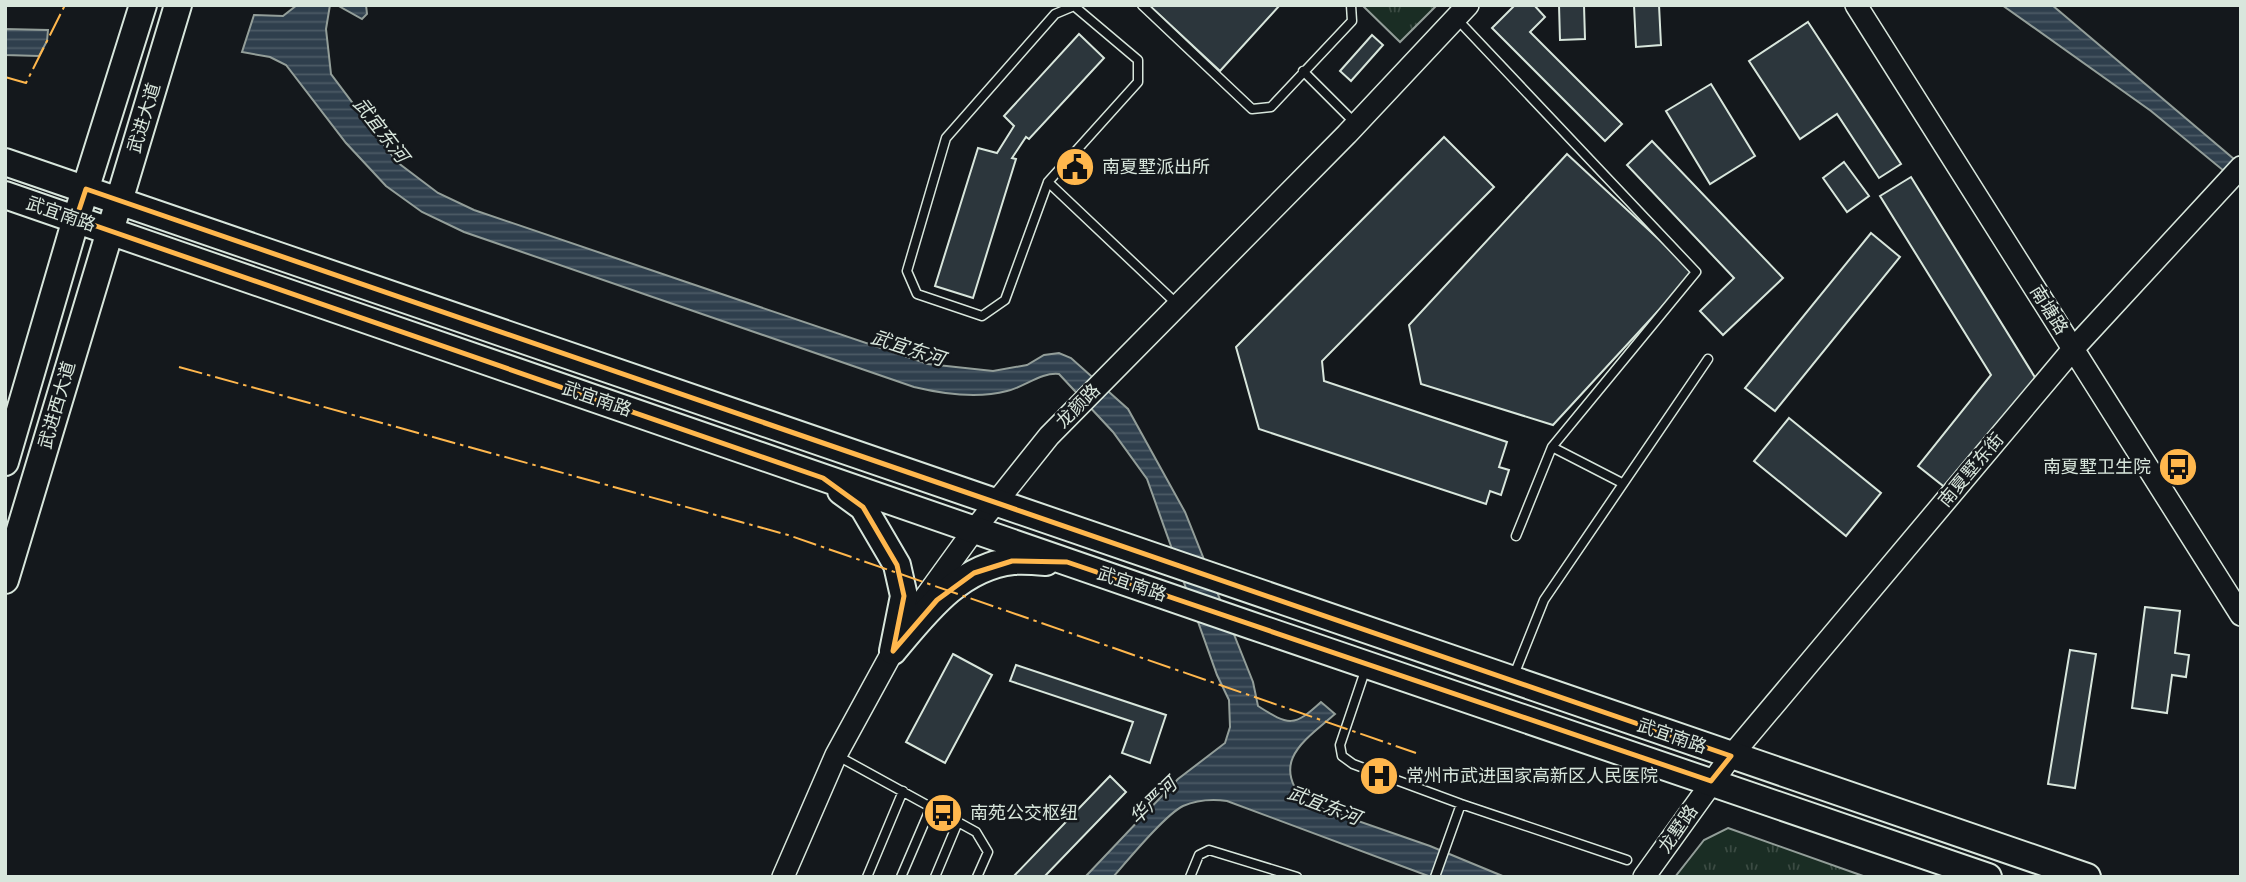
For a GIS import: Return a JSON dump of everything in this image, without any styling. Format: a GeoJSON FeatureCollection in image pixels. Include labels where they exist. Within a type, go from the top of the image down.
{"type":"FeatureCollection","features":[{"type":"Feature","properties":{"kind":"main road","name":"武进大道"},"geometry":{"type":"LineString","coordinates":[[76,219],[143,5]]}},
{"type":"Feature","properties":{"kind":"main road","name":"武进大道"},"geometry":{"type":"LineString","coordinates":[[110,230],[178,5]]}},
{"type":"Feature","properties":{"kind":"main road","name":"武宜南路"},"geometry":{"type":"LineString","coordinates":[[5,162],[2087,877]]}},
{"type":"Feature","properties":{"kind":"main road","name":"武宜南路"},"geometry":{"type":"LineString","coordinates":[[5,195],[1988,877]]}},
{"type":"Feature","properties":{"kind":"main road","name":"武进西大道"},"geometry":{"type":"LineString","coordinates":[[5,462],[76,219]]}},
{"type":"Feature","properties":{"kind":"main road","name":"武进西大道"},"geometry":{"type":"LineString","coordinates":[[5,580],[110,230]]}},
{"type":"Feature","properties":{"kind":"main road"},"geometry":{"type":"LineString","coordinates":[[823,478],[863,507],[898,565],[904,596],[893,651]]}},
{"type":"Feature","properties":{"kind":"main road"},"geometry":{"type":"LineString","coordinates":[[893,651],[937,600],[974,573],[1012,561],[1067,562]]}},
{"type":"Feature","properties":{"kind":"street","name":"南塘路"},"geometry":{"type":"LineString","coordinates":[[1856,5],[2241,615]]}},
{"type":"Feature","properties":{"kind":"street","name":"龙颜路"},"geometry":{"type":"LineString","coordinates":[[783,877],[836,755],[893,651],[915,613],[994,503],[1049,436],[1356,124],[1462,12]]}},
{"type":"Feature","properties":{"kind":"street","name":"南夏墅东街"},"geometry":{"type":"LineString","coordinates":[[1711,781],[2074,348],[2241,167]]}},
{"type":"Feature","properties":{"kind":"street","name":"龙墅路"},"geometry":{"type":"LineString","coordinates":[[1644,877],[1711,781]]}},
{"type":"Feature","properties":{"kind":"lane"},"geometry":{"type":"LineString","coordinates":[[1142,5],[1252,109],[1271,107],[1352,21],[1351,5]]}},
{"type":"Feature","properties":{"kind":"lane"},"geometry":{"type":"LineString","coordinates":[[1074,6],[1138,60],[1138,82],[1048,182],[1005,300],[982,316],[917,293],[906,271],[946,138],[1055,14],[1074,6]]}},
{"type":"Feature","properties":{"kind":"lane"},"geometry":{"type":"LineString","coordinates":[[1462,12],[1696,272],[1552,447],[1516,536]]}},
{"type":"Feature","properties":{"kind":"lane"},"geometry":{"type":"LineString","coordinates":[[1303,71],[1356,124]]}},
{"type":"Feature","properties":{"kind":"lane"},"geometry":{"type":"LineString","coordinates":[[1048,182],[1178,305]]}},
{"type":"Feature","properties":{"kind":"lane"},"geometry":{"type":"LineString","coordinates":[[1512,681],[1544,600],[1708,359]]}},
{"type":"Feature","properties":{"kind":"lane"},"geometry":{"type":"LineString","coordinates":[[1552,447],[1622,483]]}},
{"type":"Feature","properties":{"kind":"lane"},"geometry":{"type":"LineString","coordinates":[[1368,663],[1340,746],[1342,756],[1353,764],[1461,804],[1627,860]]}},
{"type":"Feature","properties":{"kind":"lane"},"geometry":{"type":"LineString","coordinates":[[836,755],[976,832],[988,852],[977,877]]}},
{"type":"Feature","properties":{"kind":"lane"},"geometry":{"type":"LineString","coordinates":[[867,877],[903,791]]}},
{"type":"Feature","properties":{"kind":"lane"},"geometry":{"type":"LineString","coordinates":[[1435,877],[1461,804]]}},
{"type":"Feature","properties":{"kind":"lane"},"geometry":{"type":"LineString","coordinates":[[901,877],[931,807]]}},
{"type":"Feature","properties":{"kind":"lane"},"geometry":{"type":"LineString","coordinates":[[935,877],[958,822]]}},
{"type":"Feature","properties":{"kind":"lane"},"geometry":{"type":"LineString","coordinates":[[1191,877],[1199,855],[1209,850],[1297,877]]}},
{"type":"Feature","properties":{"kind":"highlighted area"},"geometry":{"type":"Polygon","coordinates":[[[86,189],[1731,756],[1711,781],[1067,562],[1012,561],[974,573],[937,600],[893,651],[904,596],[897,565],[863,507],[823,478],[76,219],[86,189]]]}},
{"type":"Feature","properties":{"kind":"green space"},"geometry":{"type":"Polygon","coordinates":[[[1362,5],[1437,5],[1400,42],[1362,5]]]}},
{"type":"Feature","properties":{"kind":"green space"},"geometry":{"type":"Polygon","coordinates":[[[1728,828],[1866,877],[1675,877],[1704,840],[1728,828]]]}},
{"type":"Feature","properties":{"kind":"water"},"geometry":{"type":"Polygon","coordinates":[[[297,5],[330,5],[326,29],[331,74],[397,162],[438,193],[474,210],[928,364],[993,371],[1027,365],[1044,355],[1059,353],[1071,358],[1128,409],[1185,512],[1253,682],[1258,706],[1277,717],[1291,721],[1304,716],[1321,702],[1335,714],[1302,743],[1291,764],[1295,789],[1306,803],[1430,846],[1505,877],[1431,877],[1227,801],[1205,800],[1175,811],[1113,877],[1085,877],[1178,779],[1225,743],[1230,727],[1229,700],[1217,675],[1147,479],[1113,432],[1059,374],[1046,375],[1014,389],[984,395],[948,393],[914,387],[464,232],[422,212],[386,186],[346,143],[286,65],[270,57],[242,52],[254,15],[283,16],[297,5]]]}},
{"type":"Feature","properties":{"kind":"water"},"geometry":{"type":"Polygon","coordinates":[[[337,5],[366,5],[367,14],[362,19],[337,5]]]}},
{"type":"Feature","properties":{"kind":"water"},"geometry":{"type":"Polygon","coordinates":[[[2002,5],[2052,5],[2241,165],[2241,185],[2151,111],[2002,5]]]}},
{"type":"Feature","properties":{"kind":"water"},"geometry":{"type":"Polygon","coordinates":[[[5,29],[48,30],[47,41],[39,56],[5,55],[5,29]]]}},
{"type":"Feature","properties":{"kind":"building"},"geometry":{"type":"Polygon","coordinates":[[[1149,5],[1280,5],[1220,71],[1149,5]]]}},
{"type":"Feature","properties":{"kind":"building"},"geometry":{"type":"Polygon","coordinates":[[[1515,5],[1534,5],[1545,17],[1530,32],[1622,124],[1605,141],[1492,28],[1515,5]]]}},
{"type":"Feature","properties":{"kind":"building"},"geometry":{"type":"Polygon","coordinates":[[[1559,5],[1584,5],[1585,39],[1560,40],[1559,5]]]}},
{"type":"Feature","properties":{"kind":"building"},"geometry":{"type":"Polygon","coordinates":[[[1634,5],[1659,5],[1661,45],[1636,47],[1634,5]]]}},
{"type":"Feature","properties":{"kind":"building"},"geometry":{"type":"Polygon","coordinates":[[[1808,22],[1901,164],[1879,178],[1837,114],[1800,139],[1749,61],[1808,22]]]}},
{"type":"Feature","properties":{"kind":"building"},"geometry":{"type":"Polygon","coordinates":[[[1079,34],[1104,58],[1029,139],[1026,137],[1012,158],[1016,159],[973,298],[935,286],[978,148],[997,153],[1014,126],[1004,116],[1079,34]]]}},
{"type":"Feature","properties":{"kind":"building"},"geometry":{"type":"Polygon","coordinates":[[[1372,35],[1383,45],[1351,81],[1340,71],[1372,35]]]}},
{"type":"Feature","properties":{"kind":"building"},"geometry":{"type":"Polygon","coordinates":[[[1711,84],[1755,156],[1710,184],[1666,111],[1711,84]]]}},
{"type":"Feature","properties":{"kind":"building"},"geometry":{"type":"Polygon","coordinates":[[[1444,137],[1494,187],[1322,361],[1324,381],[1507,442],[1499,467],[1509,470],[1501,495],[1490,491],[1486,504],[1259,429],[1236,347],[1444,137]]]}},
{"type":"Feature","properties":{"kind":"building"},"geometry":{"type":"Polygon","coordinates":[[[1652,141],[1783,278],[1723,335],[1700,311],[1734,278],[1627,165],[1652,141]]]}},
{"type":"Feature","properties":{"kind":"building"},"geometry":{"type":"Polygon","coordinates":[[[1567,154],[1694,272],[1553,425],[1421,384],[1409,325],[1567,154]]]}},
{"type":"Feature","properties":{"kind":"building"},"geometry":{"type":"Polygon","coordinates":[[[1844,162],[1869,196],[1847,212],[1823,178],[1844,162]]]}},
{"type":"Feature","properties":{"kind":"building"},"geometry":{"type":"Polygon","coordinates":[[[1911,177],[2036,379],[1947,489],[1918,466],[1991,375],[1880,196],[1911,177]]]}},
{"type":"Feature","properties":{"kind":"building"},"geometry":{"type":"Polygon","coordinates":[[[1871,233],[1900,257],[1775,411],[1745,388],[1871,233]]]}},
{"type":"Feature","properties":{"kind":"building"},"geometry":{"type":"Polygon","coordinates":[[[1789,418],[1881,493],[1846,536],[1754,461],[1789,418]]]}},
{"type":"Feature","properties":{"kind":"building"},"geometry":{"type":"Polygon","coordinates":[[[2145,607],[2180,611],[2175,653],[2189,655],[2186,677],[2172,675],[2167,713],[2132,708],[2145,607]]]}},
{"type":"Feature","properties":{"kind":"building"},"geometry":{"type":"Polygon","coordinates":[[[2070,650],[2096,654],[2075,788],[2048,784],[2070,650]]]}},
{"type":"Feature","properties":{"kind":"building"},"geometry":{"type":"Polygon","coordinates":[[[953,654],[992,675],[945,763],[906,742],[953,654]]]}},
{"type":"Feature","properties":{"kind":"building"},"geometry":{"type":"Polygon","coordinates":[[[1016,665],[1166,715],[1150,763],[1122,753],[1133,722],[1010,681],[1016,665]]]}},
{"type":"Feature","properties":{"kind":"building"},"geometry":{"type":"Polygon","coordinates":[[[1110,776],[1126,792],[1044,877],[1013,877],[1110,776]]]}},
{"type":"Feature","properties":{"kind":"power"},"geometry":{"type":"LineString","coordinates":[[5,77],[26,83],[65,5]]}},
{"type":"Feature","properties":{"kind":"power"},"geometry":{"type":"LineString","coordinates":[[179,367],[788,535],[1416,753]]}},
{"type":"Feature","properties":{"kind":"place","name":"南夏墅派出所"},"geometry":{"type":"Point","coordinates":[1075,167]}},
{"type":"Feature","properties":{"kind":"place","name":"南夏墅卫生院"},"geometry":{"type":"Point","coordinates":[2178,467]}},
{"type":"Feature","properties":{"kind":"place","name":"常州市武进国家高新区人民医院"},"geometry":{"type":"Point","coordinates":[1379,776]}},
{"type":"Feature","properties":{"kind":"place","name":"南苑公交枢纽"},"geometry":{"type":"Point","coordinates":[943,813]}},
{"type":"Feature","properties":{"kind":"water label","name":"武宜东河"},"geometry":{"type":"Point","coordinates":[381,130]}},
{"type":"Feature","properties":{"kind":"water label","name":"武宜东河"},"geometry":{"type":"Point","coordinates":[908,348]}},
{"type":"Feature","properties":{"kind":"water label","name":"华严河"},"geometry":{"type":"Point","coordinates":[1153,801]}},
{"type":"Feature","properties":{"kind":"water label","name":"武宜东河"},"geometry":{"type":"Point","coordinates":[1324,805]}}]}
